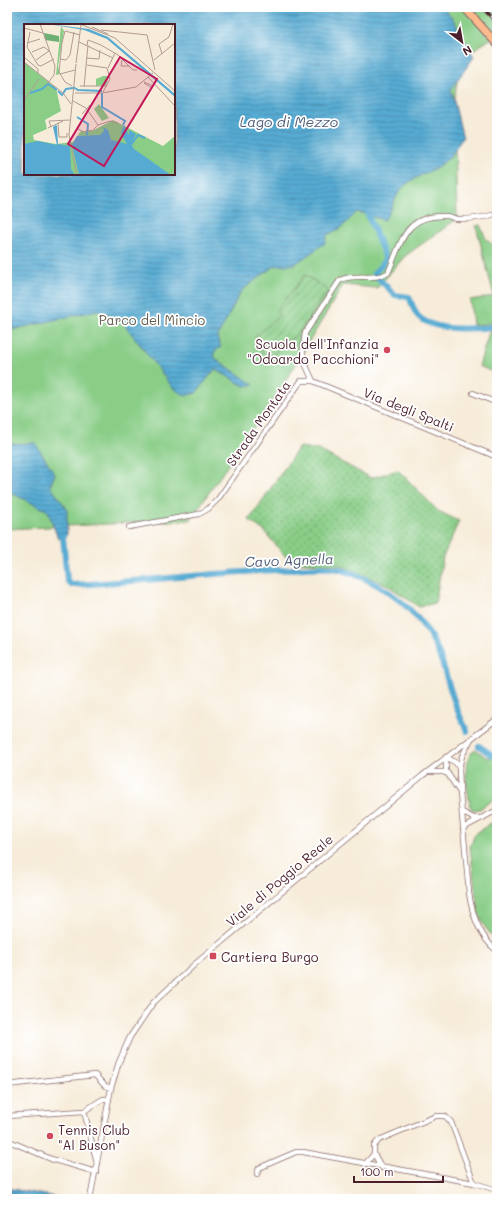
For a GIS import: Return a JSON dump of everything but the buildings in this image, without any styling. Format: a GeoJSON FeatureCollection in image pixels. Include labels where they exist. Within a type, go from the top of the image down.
{"type":"FeatureCollection","features":[{"type":"Feature","properties":{"kind":"main road"},"geometry":{"type":"LineString","coordinates":[[464,7],[497,44]]}},
{"type":"Feature","properties":{"kind":"street"},"geometry":{"type":"LineString","coordinates":[[312,381],[303,359],[305,333],[340,280],[348,276],[380,276],[388,272],[408,230],[414,222],[428,217],[448,216],[457,219],[492,215]]}},
{"type":"Feature","properties":{"kind":"street","name":"Strada Montata"},"geometry":{"type":"LineString","coordinates":[[129,526],[198,514],[208,509],[218,499],[300,381],[312,381]]}},
{"type":"Feature","properties":{"kind":"street","name":"Via degli Spalti"},"geometry":{"type":"LineString","coordinates":[[312,381],[497,457]]}},
{"type":"Feature","properties":{"kind":"street"},"geometry":{"type":"LineString","coordinates":[[473,393],[497,403]]}},
{"type":"Feature","properties":{"kind":"street","name":"Viale di Poggio Reale"},"geometry":{"type":"LineString","coordinates":[[90,1199],[98,1165],[111,1088],[119,1062],[130,1037],[159,996],[220,943],[426,773],[497,719]]}},
{"type":"Feature","properties":{"kind":"street"},"geometry":{"type":"LineString","coordinates":[[475,735],[464,750],[460,768],[463,828],[472,908],[482,932],[497,951]]}},
{"type":"Feature","properties":{"kind":"street"},"geometry":{"type":"LineString","coordinates":[[460,768],[456,763],[446,757],[445,763],[448,774],[460,792]]}},
{"type":"Feature","properties":{"kind":"street"},"geometry":{"type":"LineString","coordinates":[[426,773],[442,772],[448,774]]}},
{"type":"Feature","properties":{"kind":"street"},"geometry":{"type":"LineString","coordinates":[[463,828],[497,810]]}},
{"type":"Feature","properties":{"kind":"street"},"geometry":{"type":"LineString","coordinates":[[462,812],[473,818],[485,817]]}},
{"type":"Feature","properties":{"kind":"street"},"geometry":{"type":"LineString","coordinates":[[7,1085],[96,1075],[106,1086],[111,1088]]}},
{"type":"Feature","properties":{"kind":"street"},"geometry":{"type":"LineString","coordinates":[[7,1116],[84,1110],[103,1099],[109,1099]]}},
{"type":"Feature","properties":{"kind":"street"},"geometry":{"type":"LineString","coordinates":[[84,1110],[98,1165]]}},
{"type":"Feature","properties":{"kind":"street"},"geometry":{"type":"LineString","coordinates":[[382,1168],[374,1154],[374,1146],[379,1140],[436,1116],[445,1116],[451,1122],[474,1184]]}},
{"type":"Feature","properties":{"kind":"street"},"geometry":{"type":"LineString","coordinates":[[7,1140],[51,1159],[96,1172]]}},
{"type":"Feature","properties":{"kind":"street"},"geometry":{"type":"LineString","coordinates":[[257,1174],[259,1168],[296,1152],[474,1184],[497,1190]]}},
{"type":"Feature","properties":{"kind":"street"},"geometry":{"type":"LineString","coordinates":[[365,1164],[374,1154]]}},
{"type":"Feature","properties":{"kind":"green space","name":"Lago di Mezzo"},"geometry":{"type":"Polygon","coordinates":[[[7,7],[497,7],[497,35],[462,57],[454,99],[457,219],[405,256],[377,288],[343,285],[282,387],[190,520],[7,529],[7,7]]]}},
{"type":"Feature","properties":{"kind":"green space"},"geometry":{"type":"Polygon","coordinates":[[[480,225],[486,239],[497,249],[497,323],[473,325],[470,300],[494,296],[476,226],[480,225]]]}},
{"type":"Feature","properties":{"kind":"green space"},"geometry":{"type":"Polygon","coordinates":[[[305,275],[328,290],[298,333],[266,360],[255,337],[280,315],[276,311],[305,275]]]}},
{"type":"Feature","properties":{"kind":"green space"},"geometry":{"type":"Polygon","coordinates":[[[497,331],[497,374],[479,366],[489,332],[497,331]]]}},
{"type":"Feature","properties":{"kind":"green space"},"geometry":{"type":"Polygon","coordinates":[[[299,447],[317,449],[371,478],[398,470],[438,511],[459,521],[443,557],[435,603],[419,607],[387,585],[339,565],[290,562],[264,531],[249,520],[299,447]]]}},
{"type":"Feature","properties":{"kind":"green space"},"geometry":{"type":"Polygon","coordinates":[[[475,749],[486,757],[497,759],[497,779],[495,780],[497,784],[497,797],[480,809],[473,810],[470,806],[466,768],[470,754],[475,749]]]}},
{"type":"Feature","properties":{"kind":"green space"},"geometry":{"type":"Polygon","coordinates":[[[497,819],[497,943],[483,924],[478,912],[470,847],[475,834],[497,819]]]}},
{"type":"Feature","properties":{"kind":"water","name":"Lago di Mezzo"},"geometry":{"type":"Polygon","coordinates":[[[7,7],[442,7],[452,17],[474,57],[451,89],[463,138],[451,155],[442,164],[404,186],[384,220],[357,212],[341,228],[327,235],[325,243],[295,264],[274,266],[241,291],[217,338],[221,347],[214,352],[215,358],[254,385],[244,386],[215,369],[196,393],[185,396],[173,388],[121,320],[97,310],[7,331],[7,7]]]}},
{"type":"Feature","properties":{"kind":"water"},"geometry":{"type":"Polygon","coordinates":[[[7,441],[11,444],[35,443],[55,474],[50,486],[67,509],[67,535],[58,539],[48,511],[7,491],[7,441]]]}},
{"type":"Feature","properties":{"kind":"water"},"geometry":{"type":"Polygon","coordinates":[[[7,1188],[66,1199],[7,1199],[7,1188]]]}},
{"type":"Feature","properties":{"kind":"waterway"},"geometry":{"type":"LineString","coordinates":[[368,215],[386,259],[374,274],[395,295],[409,297],[418,316],[434,325],[445,327],[497,327]]}},
{"type":"Feature","properties":{"kind":"waterway","name":"Cavo Agnella"},"geometry":{"type":"LineString","coordinates":[[63,537],[67,580],[71,585],[227,573],[319,568],[342,570],[366,579],[378,585],[399,600],[417,618],[431,637],[439,655],[456,707],[467,731]]}},
{"type":"Feature","properties":{"kind":"waterway","name":"Cavo Agnella"},"geometry":{"type":"LineString","coordinates":[[479,746],[492,755],[497,755]]}},
{"type":"Feature","properties":{"kind":"railway"},"geometry":{"type":"LineString","coordinates":[[482,7],[497,23]]}},
{"type":"Feature","properties":{"kind":"place","name":"Scuola dell'Infanzia \"Odoardo Pacchioni\""},"geometry":{"type":"Point","coordinates":[387,350]}},
{"type":"Feature","properties":{"kind":"place","name":"Cartiera Burgo"},"geometry":{"type":"Point","coordinates":[213,956]}},
{"type":"Feature","properties":{"kind":"place","name":"Tennis Club \"Al Buson\""},"geometry":{"type":"Point","coordinates":[50,1136]}},
{"type":"Feature","properties":{"kind":"park label","name":"Parco del Mincio"},"geometry":{"type":"Point","coordinates":[152,319]}}]}
